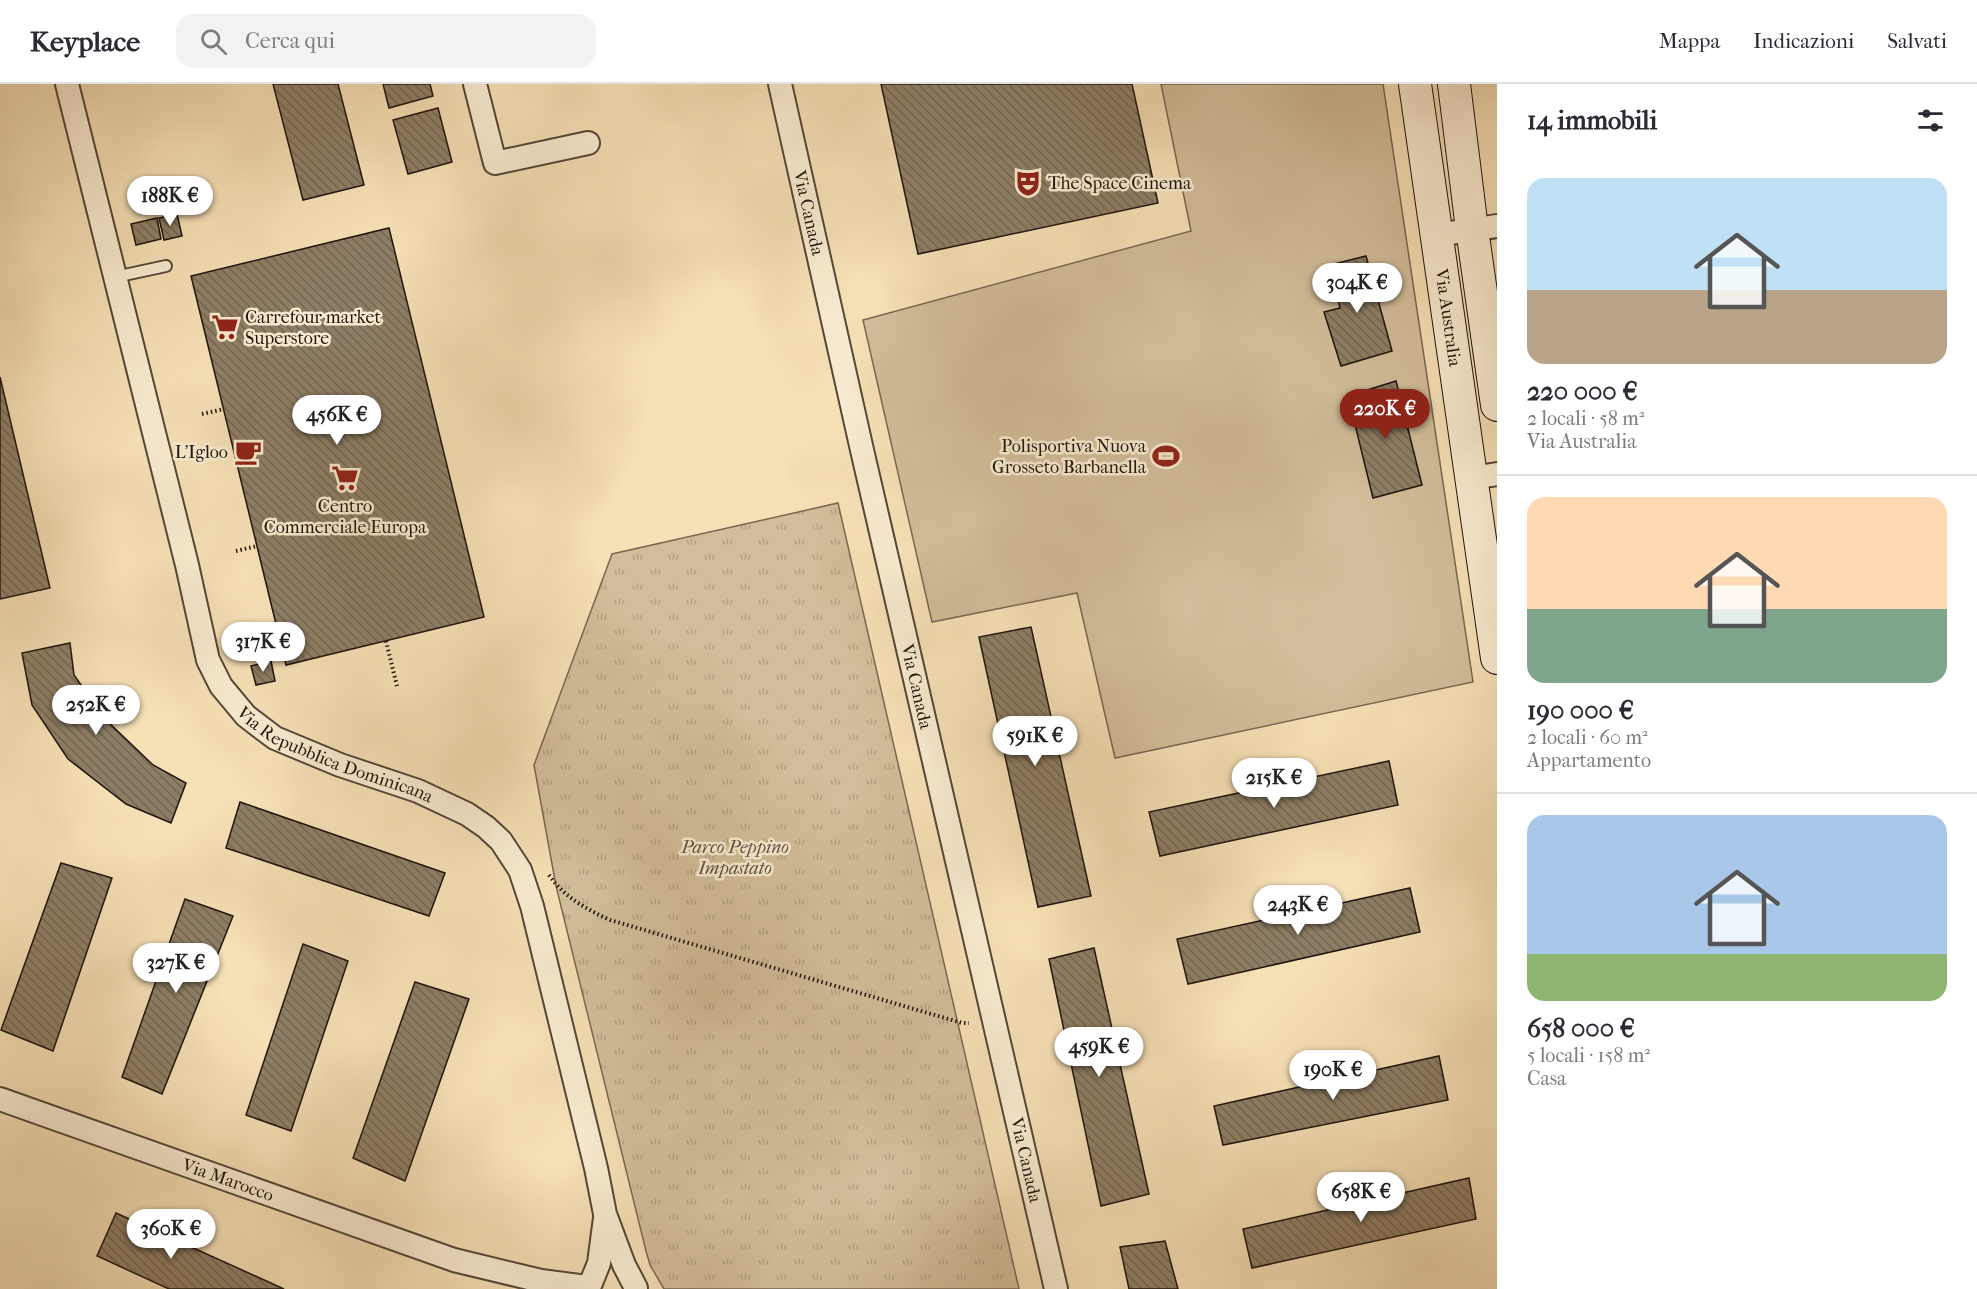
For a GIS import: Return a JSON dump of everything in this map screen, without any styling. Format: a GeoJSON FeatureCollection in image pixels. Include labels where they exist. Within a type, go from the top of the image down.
{"type":"FeatureCollection","features":[{"type":"Feature","properties":{"kind":"main road","name":"Via Australia"},"geometry":{"type":"LineString","coordinates":[[1415,84],[1437,235],[1484,476],[1497,658]]}},
{"type":"Feature","properties":{"kind":"main road","name":"Via Australia"},"geometry":{"type":"LineString","coordinates":[[1454,84],[1485,227],[1497,405]]}},
{"type":"Feature","properties":{"kind":"street","name":"Via Repubblica Dominicana"},"geometry":{"type":"LineString","coordinates":[[67,84],[187,565],[208,660],[221,686],[234,703],[269,735],[340,765],[418,791],[466,814],[486,827],[501,841],[520,870],[532,906],[591,1145],[605,1214],[624,1265],[636,1289]]}},
{"type":"Feature","properties":{"kind":"street"},"geometry":{"type":"LineString","coordinates":[[475,84],[495,163],[588,143]]}},
{"type":"Feature","properties":{"kind":"street","name":"Via Canada"},"geometry":{"type":"LineString","coordinates":[[780,84],[1056,1289]]}},
{"type":"Feature","properties":{"kind":"street"},"geometry":{"type":"LineString","coordinates":[[1437,235],[1485,227]]}},
{"type":"Feature","properties":{"kind":"street","name":"Via Marocco"},"geometry":{"type":"LineString","coordinates":[[0,1100],[454,1260],[541,1281],[588,1286],[597,1277],[614,1275],[630,1281],[636,1289]]}},
{"type":"Feature","properties":{"kind":"street","name":"Via Repubblica Dominicana"},"geometry":{"type":"LineString","coordinates":[[588,1286],[599,1263],[605,1214]]}},
{"type":"Feature","properties":{"kind":"street","name":"Via Marocco"},"geometry":{"type":"LineString","coordinates":[[454,1260],[512,1289]]}},
{"type":"Feature","properties":{"kind":"lane"},"geometry":{"type":"LineString","coordinates":[[115,277],[166,266]]}},
{"type":"Feature","properties":{"kind":"path"},"geometry":{"type":"LineString","coordinates":[[202,414],[224,409]]}},
{"type":"Feature","properties":{"kind":"path"},"geometry":{"type":"LineString","coordinates":[[236,552],[257,546]]}},
{"type":"Feature","properties":{"kind":"path"},"geometry":{"type":"LineString","coordinates":[[386,641],[397,686]]}},
{"type":"Feature","properties":{"kind":"path"},"geometry":{"type":"LineString","coordinates":[[543,867],[556,886],[570,898],[587,910],[610,920],[962,1023],[994,1022]]}},
{"type":"Feature","properties":{"kind":"green space","name":"Polisportiva Nuova Grosseto Barbanella"},"geometry":{"type":"Polygon","coordinates":[[[1161,84],[1383,84],[1473,682],[1115,758],[1077,593],[932,622],[863,320],[1191,231],[1161,84]]]}},
{"type":"Feature","properties":{"kind":"green space","name":"Parco Peppino Impastato"},"geometry":{"type":"Polygon","coordinates":[[[838,503],[1019,1289],[664,1289],[650,1265],[646,1251],[556,886],[534,765],[612,554],[838,503]]]}},
{"type":"Feature","properties":{"kind":"building"},"geometry":{"type":"Polygon","coordinates":[[[273,84],[338,84],[364,185],[303,200],[273,84]]]}},
{"type":"Feature","properties":{"kind":"building"},"geometry":{"type":"Polygon","coordinates":[[[383,84],[430,84],[433,96],[389,108],[383,84]]]}},
{"type":"Feature","properties":{"kind":"building","name":"The Space Cinema"},"geometry":{"type":"Polygon","coordinates":[[[881,84],[1132,84],[1158,203],[918,254],[881,84]]]}},
{"type":"Feature","properties":{"kind":"building"},"geometry":{"type":"Polygon","coordinates":[[[438,108],[452,162],[408,174],[393,120],[438,108]]]}},
{"type":"Feature","properties":{"kind":"building"},"geometry":{"type":"Polygon","coordinates":[[[177,214],[182,236],[164,240],[159,218],[177,214]]]}},
{"type":"Feature","properties":{"kind":"building"},"geometry":{"type":"Polygon","coordinates":[[[157,218],[161,239],[136,245],[131,224],[157,218]]]}},
{"type":"Feature","properties":{"kind":"building","name":"Centro Commerciale Europa"},"geometry":{"type":"Polygon","coordinates":[[[389,228],[484,617],[286,665],[191,276],[389,228]]]}},
{"type":"Feature","properties":{"kind":"building"},"geometry":{"type":"Polygon","coordinates":[[[1366,256],[1392,351],[1341,366],[1324,312],[1340,308],[1330,265],[1366,256]]]}},
{"type":"Feature","properties":{"kind":"building"},"geometry":{"type":"Polygon","coordinates":[[[0,377],[50,588],[0,599],[0,377]]]}},
{"type":"Feature","properties":{"kind":"building"},"geometry":{"type":"Polygon","coordinates":[[[1396,381],[1422,485],[1373,498],[1348,396],[1396,381]]]}},
{"type":"Feature","properties":{"kind":"building"},"geometry":{"type":"Polygon","coordinates":[[[1031,627],[1091,896],[1038,907],[979,637],[1031,627]]]}},
{"type":"Feature","properties":{"kind":"building"},"geometry":{"type":"Polygon","coordinates":[[[70,643],[74,675],[105,719],[153,765],[186,783],[171,823],[126,804],[68,759],[32,705],[22,653],[70,643]]]}},
{"type":"Feature","properties":{"kind":"building"},"geometry":{"type":"Polygon","coordinates":[[[271,661],[275,681],[256,685],[251,666],[271,661]]]}},
{"type":"Feature","properties":{"kind":"building"},"geometry":{"type":"Polygon","coordinates":[[[1389,761],[1398,805],[1160,856],[1149,812],[1389,761]]]}},
{"type":"Feature","properties":{"kind":"building"},"geometry":{"type":"Polygon","coordinates":[[[240,802],[445,873],[429,916],[226,848],[240,802]]]}},
{"type":"Feature","properties":{"kind":"building"},"geometry":{"type":"Polygon","coordinates":[[[61,863],[112,878],[53,1051],[1,1030],[61,863]]]}},
{"type":"Feature","properties":{"kind":"building"},"geometry":{"type":"Polygon","coordinates":[[[1410,888],[1420,932],[1188,984],[1177,939],[1410,888]]]}},
{"type":"Feature","properties":{"kind":"building"},"geometry":{"type":"Polygon","coordinates":[[[185,899],[233,916],[162,1094],[122,1077],[185,899]]]}},
{"type":"Feature","properties":{"kind":"building"},"geometry":{"type":"Polygon","coordinates":[[[303,944],[348,961],[291,1131],[246,1115],[303,944]]]}},
{"type":"Feature","properties":{"kind":"building"},"geometry":{"type":"Polygon","coordinates":[[[1094,948],[1149,1194],[1101,1206],[1049,959],[1094,948]]]}},
{"type":"Feature","properties":{"kind":"building"},"geometry":{"type":"Polygon","coordinates":[[[415,982],[469,999],[405,1181],[353,1158],[415,982]]]}},
{"type":"Feature","properties":{"kind":"building"},"geometry":{"type":"Polygon","coordinates":[[[1439,1056],[1448,1100],[1223,1145],[1214,1106],[1439,1056]]]}},
{"type":"Feature","properties":{"kind":"building"},"geometry":{"type":"Polygon","coordinates":[[[1469,1178],[1476,1219],[1252,1268],[1243,1229],[1469,1178]]]}},
{"type":"Feature","properties":{"kind":"building"},"geometry":{"type":"Polygon","coordinates":[[[116,1213],[284,1289],[169,1289],[97,1256],[116,1213]]]}},
{"type":"Feature","properties":{"kind":"building"},"geometry":{"type":"Polygon","coordinates":[[[1165,1241],[1178,1289],[1129,1289],[1120,1247],[1165,1241]]]}},
{"type":"Feature","properties":{"kind":"place","name":"The Space Cinema"},"geometry":{"type":"Point","coordinates":[1028,183]}},
{"type":"Feature","properties":{"kind":"place","name":"Carrefour market Superstore"},"geometry":{"type":"Point","coordinates":[225,327]}},
{"type":"Feature","properties":{"kind":"place","name":"L'Igloo"},"geometry":{"type":"Point","coordinates":[248,452]}},
{"type":"Feature","properties":{"kind":"place","name":"Polisportiva Nuova Grosseto Barbanella"},"geometry":{"type":"Point","coordinates":[1166,456]}},
{"type":"Feature","properties":{"kind":"place","name":"Centro Commerciale Europa"},"geometry":{"type":"Point","coordinates":[345,478]}}]}
